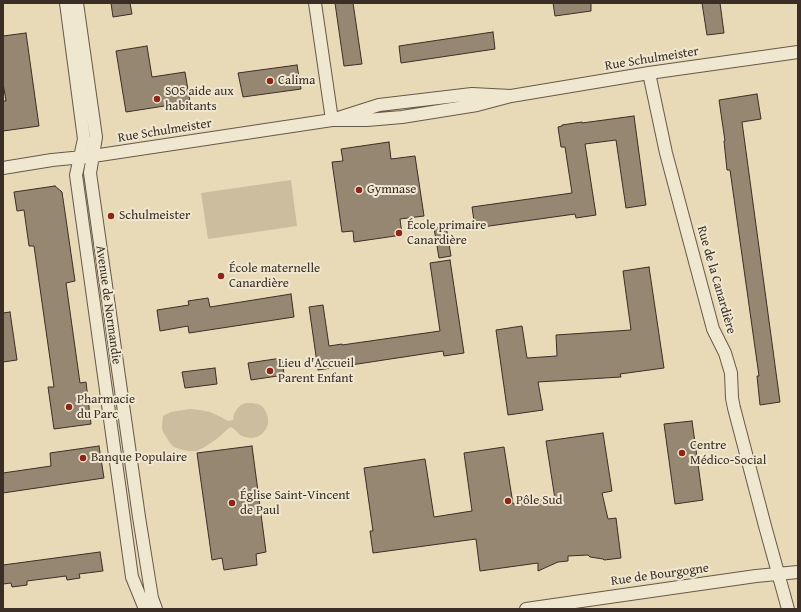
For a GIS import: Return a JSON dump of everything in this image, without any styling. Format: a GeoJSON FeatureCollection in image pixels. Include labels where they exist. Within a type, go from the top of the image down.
{"type":"FeatureCollection","features":[{"type":"Feature","properties":{"kind":"street","name":"Avenue de Normandie"},"geometry":{"type":"LineString","coordinates":[[66,3],[84,139],[76,175],[132,577],[145,609]]}},
{"type":"Feature","properties":{"kind":"street","name":"Avenue de Normandie"},"geometry":{"type":"LineString","coordinates":[[77,3],[96,137],[90,173],[139,517],[152,598],[156,609]]}},
{"type":"Feature","properties":{"kind":"street"},"geometry":{"type":"LineString","coordinates":[[315,3],[332,120]]}},
{"type":"Feature","properties":{"kind":"street","name":"Rue Schulmeister"},"geometry":{"type":"LineString","coordinates":[[3,168],[52,160],[80,158],[332,120],[367,120],[402,117],[477,105],[511,96],[649,73],[798,52]]}},
{"type":"Feature","properties":{"kind":"street","name":"Rue de la Canardière"},"geometry":{"type":"LineString","coordinates":[[649,73],[666,153],[713,329],[725,353],[731,373],[734,408],[788,609]]}},
{"type":"Feature","properties":{"kind":"street","name":"Rue de Bourgogne"},"geometry":{"type":"LineString","coordinates":[[526,609],[756,576],[798,572]]}},
{"type":"Feature","properties":{"kind":"shaded area"},"geometry":{"type":"Polygon","coordinates":[[[291,180],[297,226],[208,239],[201,193],[291,180]]]}},
{"type":"Feature","properties":{"kind":"shaded area"},"geometry":{"type":"Polygon","coordinates":[[[246,403],[258,404],[263,407],[268,418],[266,429],[257,437],[245,437],[230,427],[218,438],[203,448],[196,451],[188,451],[174,447],[163,432],[163,416],[171,412],[190,409],[200,410],[210,412],[228,421],[233,420],[237,409],[246,403]]]}},
{"type":"Feature","properties":{"kind":"building"},"geometry":{"type":"Polygon","coordinates":[[[111,3],[130,3],[132,14],[113,17],[111,3]]]}},
{"type":"Feature","properties":{"kind":"building"},"geometry":{"type":"Polygon","coordinates":[[[335,3],[353,3],[362,64],[344,66],[335,3]]]}},
{"type":"Feature","properties":{"kind":"building"},"geometry":{"type":"Polygon","coordinates":[[[553,3],[591,3],[591,11],[555,16],[553,3]]]}},
{"type":"Feature","properties":{"kind":"building"},"geometry":{"type":"Polygon","coordinates":[[[702,3],[720,3],[724,33],[707,35],[702,3]]]}},
{"type":"Feature","properties":{"kind":"building"},"geometry":{"type":"Polygon","coordinates":[[[493,32],[495,49],[401,63],[399,46],[493,32]]]}},
{"type":"Feature","properties":{"kind":"building"},"geometry":{"type":"Polygon","coordinates":[[[26,33],[39,126],[3,131],[3,101],[6,101],[3,83],[3,36],[26,33]]]}},
{"type":"Feature","properties":{"kind":"building"},"geometry":{"type":"Polygon","coordinates":[[[147,46],[152,77],[185,72],[190,102],[126,112],[116,51],[147,46]]]}},
{"type":"Feature","properties":{"kind":"building","name":"Calima"},"geometry":{"type":"Polygon","coordinates":[[[297,65],[301,89],[243,97],[238,73],[297,65]]]}},
{"type":"Feature","properties":{"kind":"building"},"geometry":{"type":"Polygon","coordinates":[[[757,94],[761,119],[742,122],[780,402],[760,405],[757,376],[759,376],[730,170],[727,170],[725,141],[719,100],[757,94]]]}},
{"type":"Feature","properties":{"kind":"building"},"geometry":{"type":"Polygon","coordinates":[[[634,116],[646,205],[626,208],[616,140],[585,144],[596,215],[576,218],[575,214],[475,228],[472,207],[572,193],[565,147],[561,147],[558,127],[582,122],[634,116]]]}},
{"type":"Feature","properties":{"kind":"building","name":"Gymnase"},"geometry":{"type":"Polygon","coordinates":[[[389,142],[391,159],[415,156],[424,216],[400,219],[402,235],[354,242],[353,231],[342,232],[332,162],[343,161],[341,149],[389,142]]]}},
{"type":"Feature","properties":{"kind":"building"},"geometry":{"type":"Polygon","coordinates":[[[55,186],[62,192],[75,281],[66,283],[80,383],[86,382],[91,424],[54,429],[48,387],[54,387],[34,246],[29,246],[24,210],[17,211],[14,192],[55,186]]]}},
{"type":"Feature","properties":{"kind":"building"},"geometry":{"type":"Polygon","coordinates":[[[446,226],[451,256],[439,258],[434,228],[446,226]]]}},
{"type":"Feature","properties":{"kind":"building"},"geometry":{"type":"Polygon","coordinates":[[[450,260],[464,353],[444,356],[443,351],[318,370],[309,307],[323,305],[329,346],[440,331],[430,263],[450,260]]]}},
{"type":"Feature","properties":{"kind":"building"},"geometry":{"type":"Polygon","coordinates":[[[649,267],[664,368],[620,374],[621,377],[538,382],[543,410],[508,415],[496,330],[522,326],[527,358],[557,356],[556,335],[631,330],[623,271],[649,267]]]}},
{"type":"Feature","properties":{"kind":"building"},"geometry":{"type":"Polygon","coordinates":[[[291,294],[294,317],[189,333],[188,326],[160,331],[157,310],[189,305],[188,301],[208,298],[210,307],[291,294]]]}},
{"type":"Feature","properties":{"kind":"building"},"geometry":{"type":"Polygon","coordinates":[[[10,312],[17,360],[3,362],[3,313],[10,312]]]}},
{"type":"Feature","properties":{"kind":"building"},"geometry":{"type":"Polygon","coordinates":[[[282,358],[284,375],[251,380],[248,363],[282,358]]]}},
{"type":"Feature","properties":{"kind":"building"},"geometry":{"type":"Polygon","coordinates":[[[215,368],[217,384],[185,388],[182,372],[215,368]]]}},
{"type":"Feature","properties":{"kind":"building","name":"Centre Médico-Social"},"geometry":{"type":"Polygon","coordinates":[[[692,421],[703,500],[675,504],[664,424],[692,421]]]}},
{"type":"Feature","properties":{"kind":"building"},"geometry":{"type":"Polygon","coordinates":[[[603,433],[612,491],[602,493],[608,519],[616,518],[621,558],[604,560],[590,557],[588,555],[568,556],[568,561],[558,562],[538,571],[538,563],[480,571],[476,539],[373,553],[370,531],[373,531],[364,468],[425,459],[434,517],[472,511],[464,453],[504,447],[513,504],[555,499],[546,441],[603,433]]]}},
{"type":"Feature","properties":{"kind":"building"},"geometry":{"type":"Polygon","coordinates":[[[99,446],[104,478],[3,493],[3,473],[51,466],[50,453],[99,446]]]}},
{"type":"Feature","properties":{"kind":"building","name":"Église Saint-Vincent de Paul"},"geometry":{"type":"Polygon","coordinates":[[[252,446],[266,552],[256,554],[257,565],[224,570],[222,558],[212,560],[197,453],[252,446]]]}},
{"type":"Feature","properties":{"kind":"building"},"geometry":{"type":"Polygon","coordinates":[[[100,552],[103,571],[79,574],[80,578],[67,580],[66,576],[27,581],[27,585],[12,587],[11,583],[3,584],[3,565],[100,552]]]}},
{"type":"Feature","properties":{"kind":"place","name":"Calima"},"geometry":{"type":"Point","coordinates":[270,81]}},
{"type":"Feature","properties":{"kind":"place","name":"SOS aide aux habitants"},"geometry":{"type":"Point","coordinates":[157,99]}},
{"type":"Feature","properties":{"kind":"place","name":"Gymnase"},"geometry":{"type":"Point","coordinates":[359,190]}},
{"type":"Feature","properties":{"kind":"place","name":"Schulmeister"},"geometry":{"type":"Point","coordinates":[111,216]}},
{"type":"Feature","properties":{"kind":"place","name":"École primaire Canardière"},"geometry":{"type":"Point","coordinates":[399,233]}},
{"type":"Feature","properties":{"kind":"place","name":"École maternelle Canardière"},"geometry":{"type":"Point","coordinates":[221,276]}},
{"type":"Feature","properties":{"kind":"place","name":"Lieu d'Accueil Parent Enfant"},"geometry":{"type":"Point","coordinates":[270,371]}},
{"type":"Feature","properties":{"kind":"place","name":"Pharmacie du Parc"},"geometry":{"type":"Point","coordinates":[69,407]}},
{"type":"Feature","properties":{"kind":"place","name":"Centre Médico-Social"},"geometry":{"type":"Point","coordinates":[682,453]}},
{"type":"Feature","properties":{"kind":"place","name":"Banque Populaire"},"geometry":{"type":"Point","coordinates":[83,458]}},
{"type":"Feature","properties":{"kind":"place","name":"Pôle Sud"},"geometry":{"type":"Point","coordinates":[508,501]}},
{"type":"Feature","properties":{"kind":"place","name":"Église Saint-Vincent de Paul"},"geometry":{"type":"Point","coordinates":[232,503]}}]}
